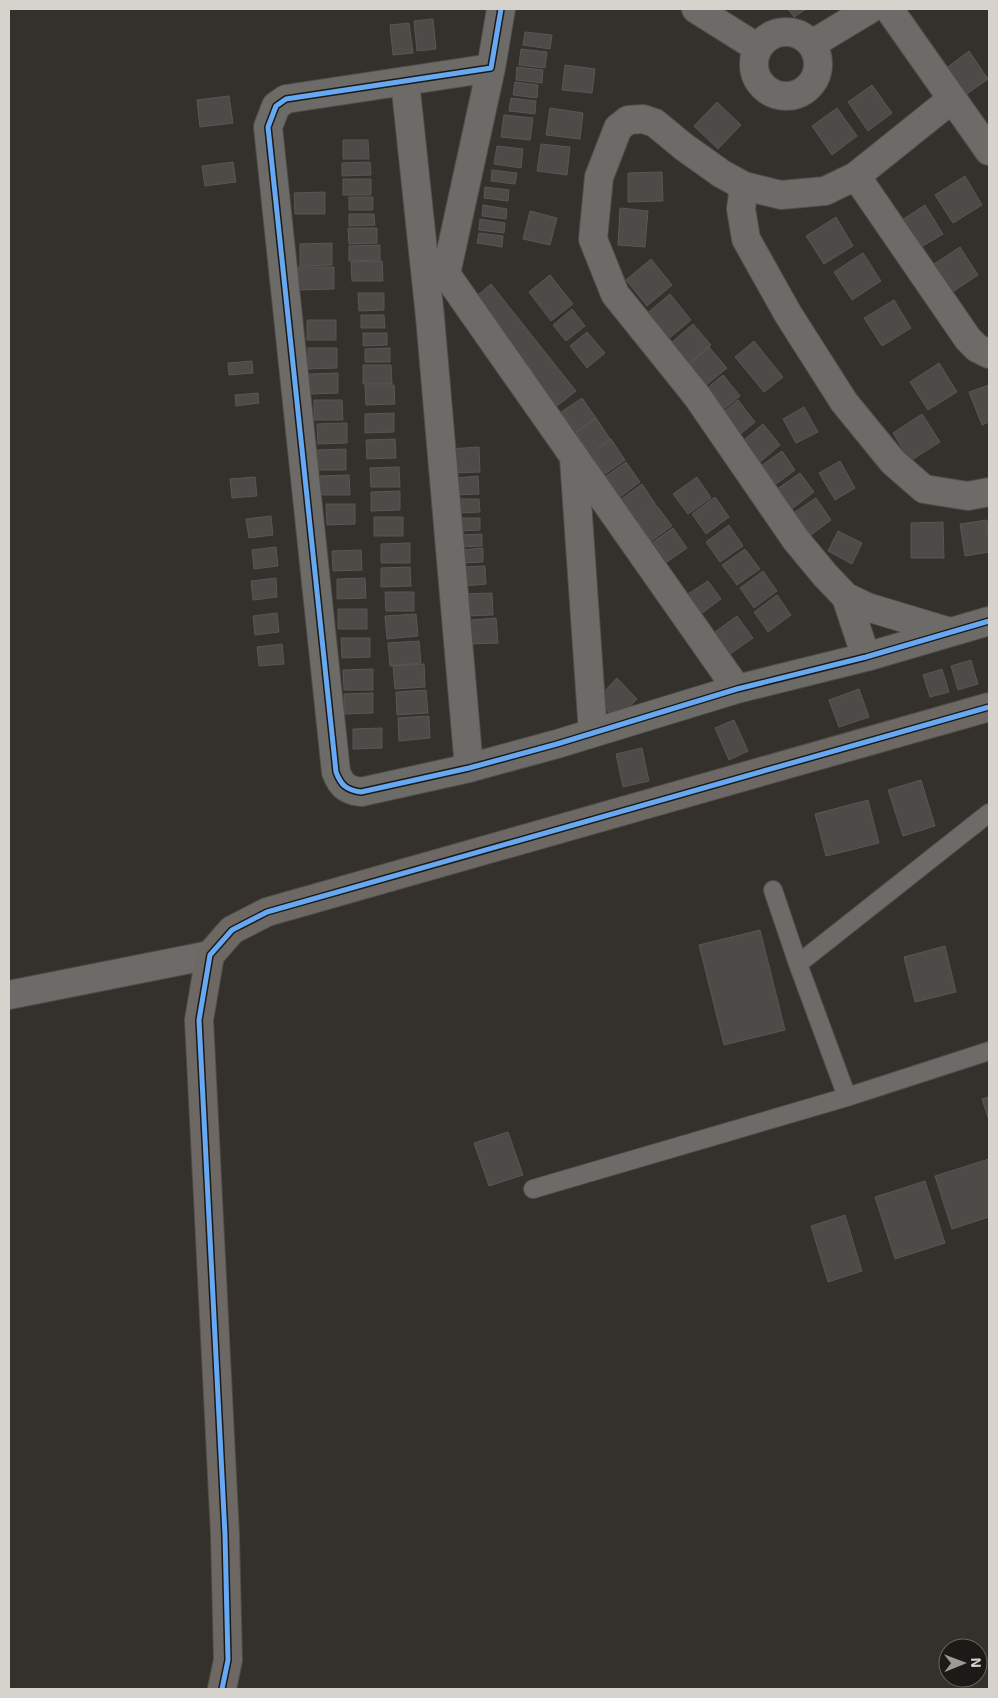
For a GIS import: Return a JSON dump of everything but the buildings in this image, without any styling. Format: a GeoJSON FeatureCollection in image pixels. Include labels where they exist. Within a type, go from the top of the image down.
{"type":"FeatureCollection","features":[{"type":"Feature","properties":{"kind":"street"},"geometry":{"type":"LineString","coordinates":[[430,317],[446,274],[491,68],[501,9]]}},
{"type":"Feature","properties":{"kind":"street"},"geometry":{"type":"LineString","coordinates":[[696,9],[758,48]]}},
{"type":"Feature","properties":{"kind":"street"},"geometry":{"type":"LineString","coordinates":[[812,44],[870,9]]}},
{"type":"Feature","properties":{"kind":"street"},"geometry":{"type":"LineString","coordinates":[[889,9],[989,151]]}},
{"type":"Feature","properties":{"kind":"street"},"geometry":{"type":"LineString","coordinates":[[791,31],[804,36],[812,44],[818,55],[819,67],[815,79],[807,89],[796,95],[772,94],[761,85],[755,74],[754,60],[758,48],[766,38],[778,32],[791,31]]}},
{"type":"Feature","properties":{"kind":"street"},"geometry":{"type":"LineString","coordinates":[[491,68],[286,99],[276,106],[268,127],[336,772],[340,784],[350,790],[360,792],[469,768],[594,733],[737,689],[866,656],[989,621]]}},
{"type":"Feature","properties":{"kind":"street"},"geometry":{"type":"LineString","coordinates":[[405,81],[430,317],[469,768]]}},
{"type":"Feature","properties":{"kind":"street"},"geometry":{"type":"LineString","coordinates":[[866,656],[846,597],[796,540],[697,396],[615,294],[593,239],[599,177],[618,128],[628,120],[643,119],[656,123],[684,147],[744,186],[781,195],[825,191],[856,176],[952,100]]}},
{"type":"Feature","properties":{"kind":"street"},"geometry":{"type":"LineString","coordinates":[[856,176],[968,338],[977,348],[989,354]]}},
{"type":"Feature","properties":{"kind":"street"},"geometry":{"type":"LineString","coordinates":[[744,186],[741,210],[746,239],[788,314],[844,402],[893,462],[924,490],[968,496],[989,492]]}},
{"type":"Feature","properties":{"kind":"street"},"geometry":{"type":"LineString","coordinates":[[446,274],[737,689]]}},
{"type":"Feature","properties":{"kind":"street"},"geometry":{"type":"LineString","coordinates":[[574,458],[594,733]]}},
{"type":"Feature","properties":{"kind":"street"},"geometry":{"type":"LineString","coordinates":[[846,597],[867,607],[950,632]]}},
{"type":"Feature","properties":{"kind":"street"},"geometry":{"type":"LineString","coordinates":[[222,1689],[228,1660],[225,1535],[199,1020],[210,955],[232,930],[267,912],[989,708]]}},
{"type":"Feature","properties":{"kind":"street"},"geometry":{"type":"LineString","coordinates":[[9,995],[210,955]]}},
{"type":"Feature","properties":{"kind":"lane"},"geometry":{"type":"LineString","coordinates":[[798,964],[989,813]]}},
{"type":"Feature","properties":{"kind":"lane"},"geometry":{"type":"LineString","coordinates":[[773,890],[847,1098]]}},
{"type":"Feature","properties":{"kind":"lane"},"geometry":{"type":"LineString","coordinates":[[533,1189],[847,1098],[989,1051]]}},
{"type":"Feature","properties":{"kind":"cycle path"},"geometry":{"type":"LineString","coordinates":[[501,9],[491,68],[286,99],[276,106],[268,127],[336,772],[342,784],[351,790],[361,792],[469,768],[557,744],[737,689],[866,657],[989,621]]}},
{"type":"Feature","properties":{"kind":"cycle path"},"geometry":{"type":"LineString","coordinates":[[222,1689],[228,1660],[225,1535],[199,1020],[210,955],[232,930],[267,912],[989,707]]}}]}
